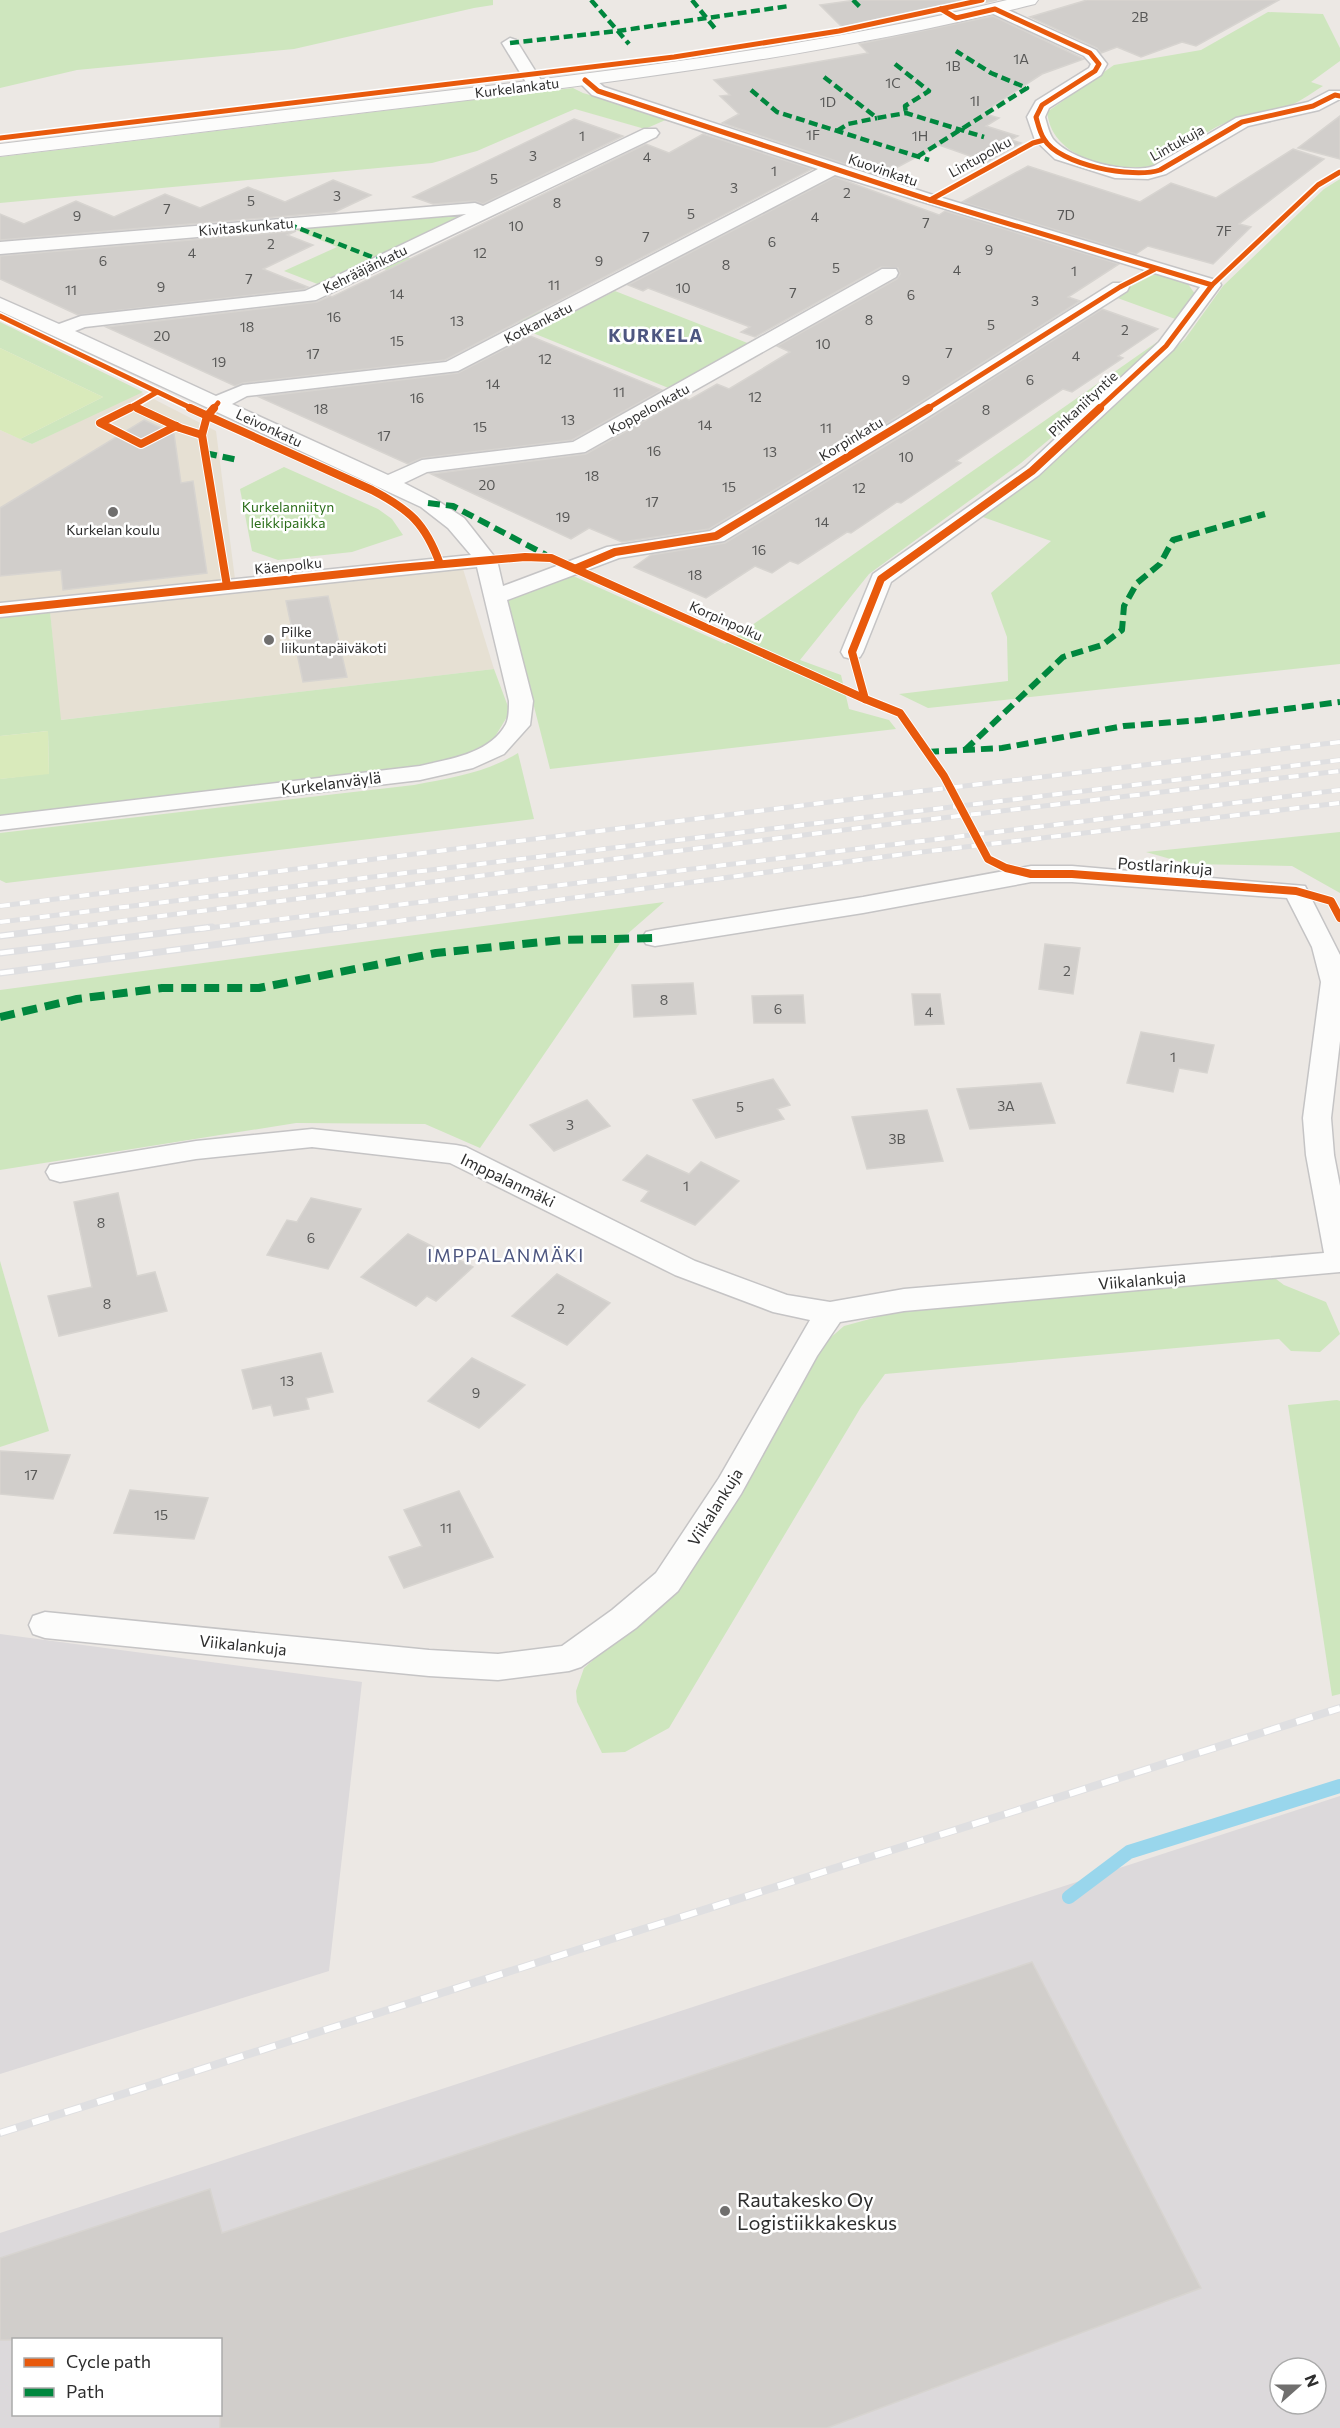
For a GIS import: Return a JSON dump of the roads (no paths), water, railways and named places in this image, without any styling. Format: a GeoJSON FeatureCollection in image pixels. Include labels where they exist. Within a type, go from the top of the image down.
{"type":"FeatureCollection","features":[{"type":"Feature","properties":{"kind":"street","name":"Kurkelankatu"},"geometry":{"type":"LineString","coordinates":[[0,150],[585,80],[780,52],[870,36],[1029,0]]}},
{"type":"Feature","properties":{"kind":"street","name":"Lintukuja"},"geometry":{"type":"LineString","coordinates":[[995,9],[1090,53],[1099,64],[1095,70],[1042,105],[1036,117],[1044,140],[1061,155],[1115,173],[1132,175],[1160,170],[1242,123],[1313,106],[1335,95]]}},
{"type":"Feature","properties":{"kind":"street"},"geometry":{"type":"LineString","coordinates":[[510,43],[536,85]]}},
{"type":"Feature","properties":{"kind":"street","name":"Kuovinkatu"},"geometry":{"type":"LineString","coordinates":[[585,80],[598,91],[930,200],[1212,285]]}},
{"type":"Feature","properties":{"kind":"street","name":"Kehrääjänkatu"},"geometry":{"type":"LineString","coordinates":[[60,331],[81,322],[309,296],[650,133]]}},
{"type":"Feature","properties":{"kind":"street","name":"Kotkankatu"},"geometry":{"type":"LineString","coordinates":[[218,403],[243,391],[451,367],[834,168]]}},
{"type":"Feature","properties":{"kind":"street","name":"Kivitaskunkatu"},"geometry":{"type":"LineString","coordinates":[[0,248],[492,207]]}},
{"type":"Feature","properties":{"kind":"street","name":"Koppelonkatu"},"geometry":{"type":"LineString","coordinates":[[388,483],[422,466],[578,448],[889,273]]}},
{"type":"Feature","properties":{"kind":"street","name":"Pihkaniityntie"},"geometry":{"type":"LineString","coordinates":[[852,652],[881,579],[1032,471],[1166,346],[1212,285]]}},
{"type":"Feature","properties":{"kind":"street","name":"Korpinkatu"},"geometry":{"type":"LineString","coordinates":[[496,596],[615,552],[716,536],[905,423],[1120,287]]}},
{"type":"Feature","properties":{"kind":"street","name":"Leivonkatu"},"geometry":{"type":"LineString","coordinates":[[0,304],[218,403],[428,503],[456,523],[486,560],[496,596]]}},
{"type":"Feature","properties":{"kind":"street","name":"Käenpolku"},"geometry":{"type":"LineString","coordinates":[[0,610],[486,560]]}},
{"type":"Feature","properties":{"kind":"street","name":"Kurkelanväylä"},"geometry":{"type":"LineString","coordinates":[[0,823],[420,773],[465,763],[496,749],[518,725],[521,701],[496,596]]}},
{"type":"Feature","properties":{"kind":"street","name":"Postlarinkuja"},"geometry":{"type":"LineString","coordinates":[[655,938],[863,905],[1031,874],[1072,874],[1296,891],[1325,947],[1334,982],[1317,1118],[1320,1155],[1340,1262]]}},
{"type":"Feature","properties":{"kind":"street","name":"Imppalanmäki"},"geometry":{"type":"LineString","coordinates":[[60,1172],[196,1150],[312,1138],[456,1154],[685,1268],[783,1305],[830,1313]]}},
{"type":"Feature","properties":{"kind":"street","name":"Viikalankuja"},"geometry":{"type":"LineString","coordinates":[[45,1625],[429,1663],[498,1667],[569,1658],[624,1619],[667,1582],[730,1486],[806,1350],[830,1313],[904,1300],[1340,1262]]}},
{"type":"Feature","properties":{"kind":"waterway"},"geometry":{"type":"LineString","coordinates":[[1069,1897],[1129,1852],[1340,1786]]}},
{"type":"Feature","properties":{"kind":"railway"},"geometry":{"type":"LineString","coordinates":[[0,906],[870,797],[1340,742]]}},
{"type":"Feature","properties":{"kind":"railway"},"geometry":{"type":"LineString","coordinates":[[0,922],[1340,760]]}},
{"type":"Feature","properties":{"kind":"railway"},"geometry":{"type":"LineString","coordinates":[[58,929],[891,824],[1340,771]]}},
{"type":"Feature","properties":{"kind":"railway"},"geometry":{"type":"LineString","coordinates":[[200,929],[1340,790]]}},
{"type":"Feature","properties":{"kind":"railway"},"geometry":{"type":"LineString","coordinates":[[337,929],[905,854],[1340,803]]}},
{"type":"Feature","properties":{"kind":"railway"},"geometry":{"type":"LineString","coordinates":[[0,936],[70,927]]}},
{"type":"Feature","properties":{"kind":"railway"},"geometry":{"type":"LineString","coordinates":[[0,953],[212,927]]}},
{"type":"Feature","properties":{"kind":"railway"},"geometry":{"type":"LineString","coordinates":[[0,973],[348,927]]}},
{"type":"Feature","properties":{"kind":"railway"},"geometry":{"type":"LineString","coordinates":[[0,2133],[1340,1708]]}},
{"type":"Feature","properties":{"kind":"place","name":"Kurkelan koulu"},"geometry":{"type":"Point","coordinates":[113,512]}},
{"type":"Feature","properties":{"kind":"place","name":"Pilke liikuntapäiväkoti"},"geometry":{"type":"Point","coordinates":[269,640]}},
{"type":"Feature","properties":{"kind":"place","name":"Rautakesko Oy Logistiikkakeskus"},"geometry":{"type":"Point","coordinates":[725,2211]}},
{"type":"Feature","properties":{"kind":"district","name":"KURKELA"},"geometry":{"type":"Point","coordinates":[656,336]}},
{"type":"Feature","properties":{"kind":"district","name":"IMPPALANMÄKI"},"geometry":{"type":"Point","coordinates":[506,1256]}},
{"type":"Feature","properties":{"kind":"park label","name":"Kurkelanniityn leikkipaikka"},"geometry":{"type":"Point","coordinates":[288,516]}}]}
